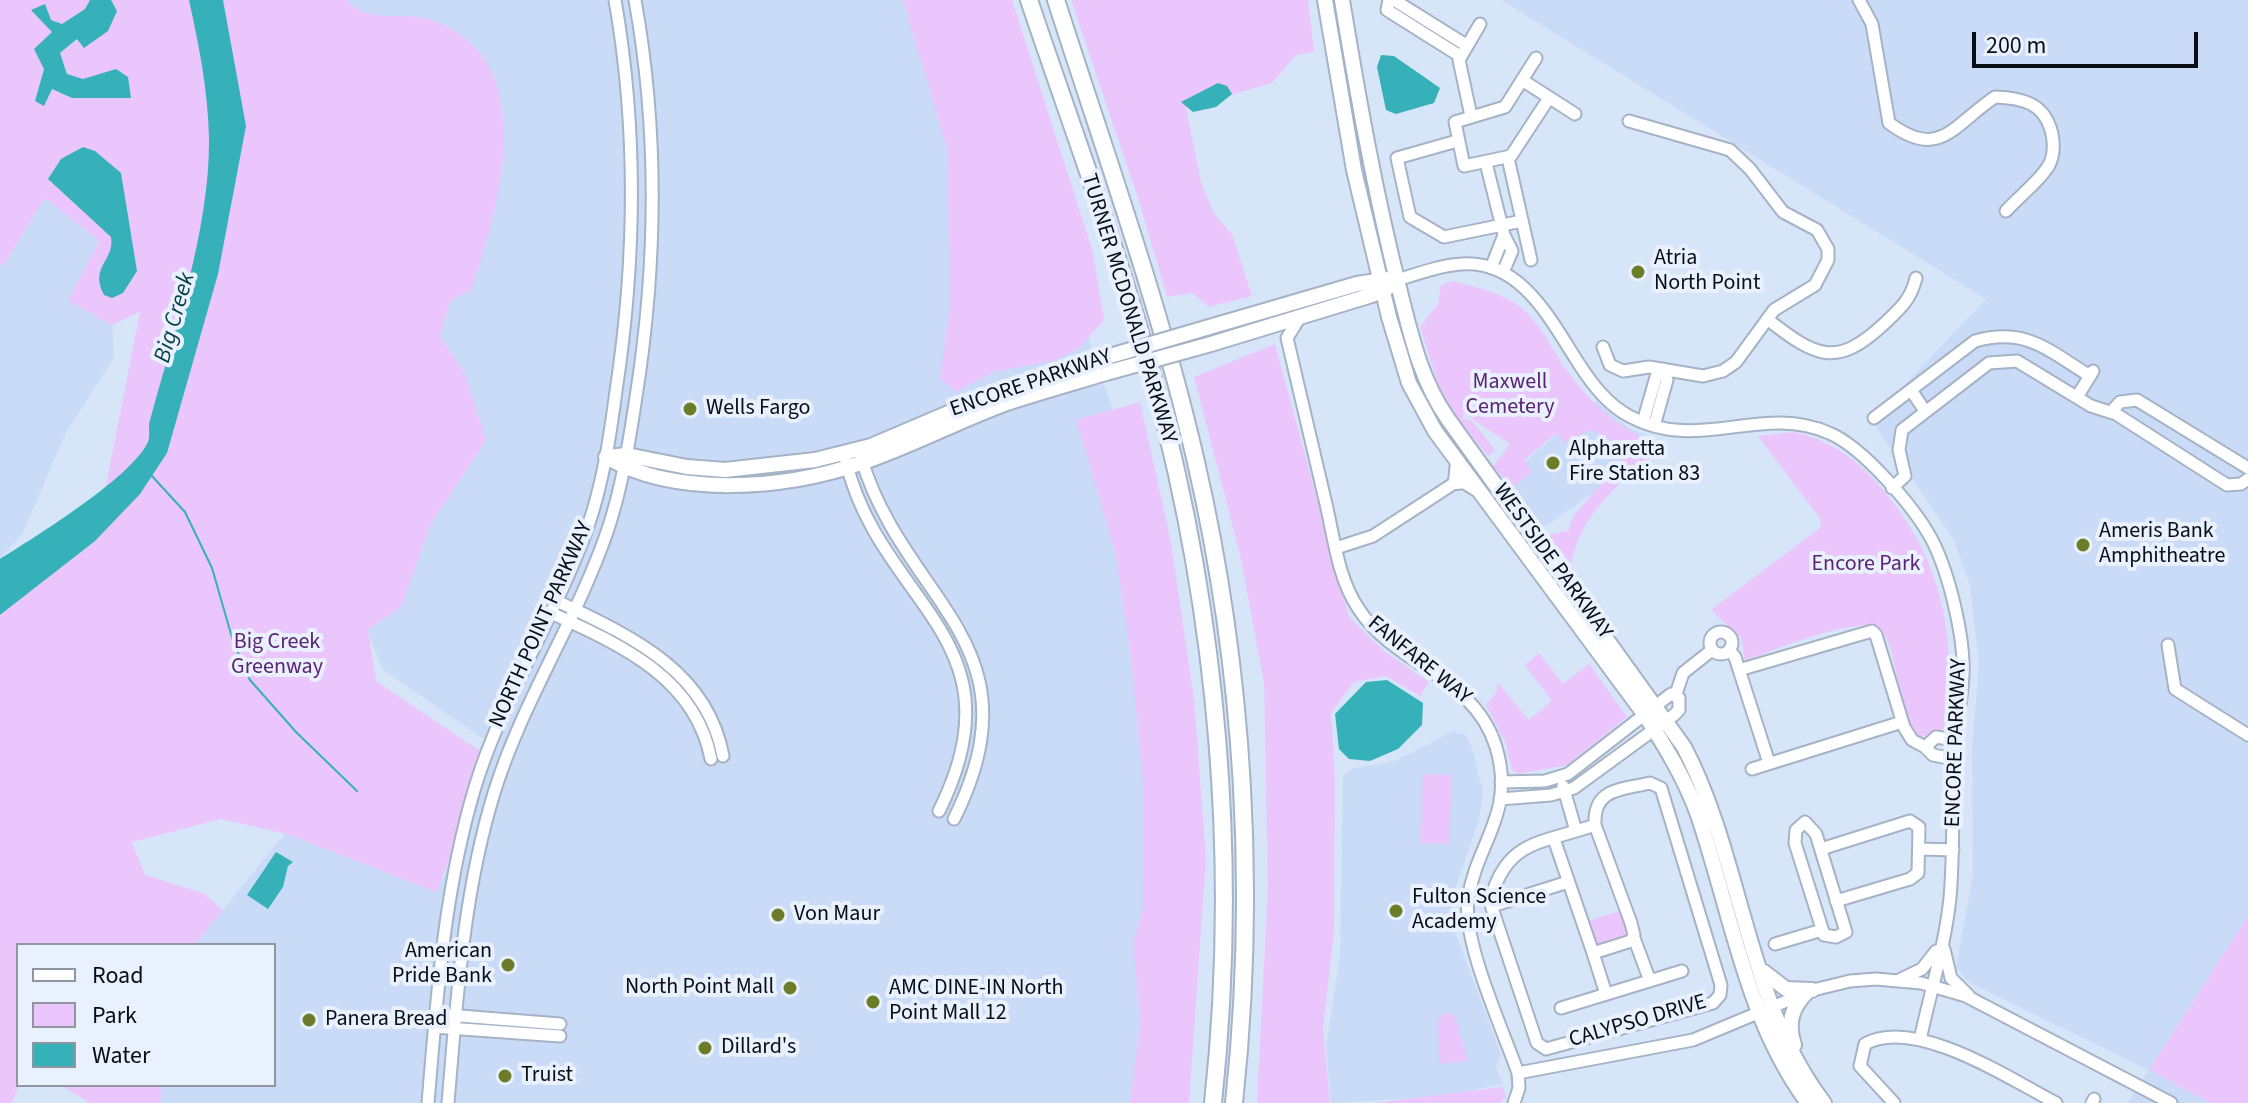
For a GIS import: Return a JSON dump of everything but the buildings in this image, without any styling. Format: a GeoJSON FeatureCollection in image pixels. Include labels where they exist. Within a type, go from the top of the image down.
{"type":"FeatureCollection","features":[{"type":"Feature","properties":{"kind":"highway","name":"TURNER MCDONALD PARKWAY"},"geometry":{"type":"LineString","coordinates":[[1029,0],[1144,347],[1175,465],[1198,584],[1218,748],[1224,871],[1222,996],[1213,1103]]}},
{"type":"Feature","properties":{"kind":"highway","name":"TURNER MCDONALD PARKWAY"},"geometry":{"type":"LineString","coordinates":[[1056,0],[1170,359],[1196,461],[1219,580],[1236,705],[1245,870],[1244,969],[1234,1103]]}},
{"type":"Feature","properties":{"kind":"main road","name":"WESTSIDE PARKWAY"},"geometry":{"type":"LineString","coordinates":[[1325,0],[1354,170],[1389,317],[1414,395],[1458,462],[1645,715],[1674,761],[1696,811],[1758,1012],[1773,1048],[1808,1103]]}},
{"type":"Feature","properties":{"kind":"main road","name":"WESTSIDE PARKWAY"},"geometry":{"type":"LineString","coordinates":[[1342,0],[1367,156],[1417,357],[1438,406],[1667,718],[1707,795],[1784,1042],[1824,1103]]}},
{"type":"Feature","properties":{"kind":"main road"},"geometry":{"type":"LineString","coordinates":[[1354,170],[1369,201],[1385,265],[1397,280],[1382,285]]}},
{"type":"Feature","properties":{"kind":"main road"},"geometry":{"type":"LineString","coordinates":[[1357,284],[1373,251]]}},
{"type":"Feature","properties":{"kind":"main road","name":"ENCORE PARKWAY"},"geometry":{"type":"LineString","coordinates":[[606,457],[684,480],[731,484],[795,478],[1006,404],[1206,328],[1357,284],[1382,285]]}},
{"type":"Feature","properties":{"kind":"main road","name":"ENCORE PARKWAY"},"geometry":{"type":"LineString","coordinates":[[1104,365],[1211,344],[1351,302],[1382,285]]}},
{"type":"Feature","properties":{"kind":"main road"},"geometry":{"type":"LineString","coordinates":[[1351,302],[1373,307],[1389,317]]}},
{"type":"Feature","properties":{"kind":"main road"},"geometry":{"type":"LineString","coordinates":[[1458,462],[1456,482],[1464,481],[1482,493]]}},
{"type":"Feature","properties":{"kind":"main road"},"geometry":{"type":"LineString","coordinates":[[1761,968],[1786,989],[1810,991]]}},
{"type":"Feature","properties":{"kind":"main road"},"geometry":{"type":"LineString","coordinates":[[1805,1076],[1789,1026],[1797,1003],[1810,991]]}},
{"type":"Feature","properties":{"kind":"street","name":"NORTH POINT PARKWAY"},"geometry":{"type":"LineString","coordinates":[[428,1103],[443,931],[467,816],[496,728],[588,527],[606,457],[626,324],[633,214],[628,92],[615,0]]}},
{"type":"Feature","properties":{"kind":"street","name":"NORTH POINT PARKWAY"},"geometry":{"type":"LineString","coordinates":[[448,1103],[466,916],[486,821],[514,736],[607,533],[626,461],[646,326],[653,214],[648,90],[635,0]]}},
{"type":"Feature","properties":{"kind":"street"},"geometry":{"type":"LineString","coordinates":[[1391,0],[1463,51]]}},
{"type":"Feature","properties":{"kind":"street"},"geometry":{"type":"LineString","coordinates":[[1859,0],[1872,24],[1889,123],[1910,138],[1933,140],[1948,135],[1995,97],[2019,98],[2040,108],[2049,123],[2054,143],[2049,164],[2006,211]]}},
{"type":"Feature","properties":{"kind":"street"},"geometry":{"type":"LineString","coordinates":[[1471,116],[1463,51],[1480,24]]}},
{"type":"Feature","properties":{"kind":"street"},"geometry":{"type":"LineString","coordinates":[[1536,58],[1503,108],[1453,124],[1464,166],[1508,158],[1549,98]]}},
{"type":"Feature","properties":{"kind":"street"},"geometry":{"type":"LineString","coordinates":[[1522,80],[1575,114]]}},
{"type":"Feature","properties":{"kind":"street"},"geometry":{"type":"LineString","coordinates":[[1603,347],[1610,365],[1623,371],[1641,367],[1703,376],[1723,371],[1736,362],[1767,319],[1822,278],[1828,249],[1823,238],[1806,222],[1783,212],[1750,169],[1730,150],[1629,121]]}},
{"type":"Feature","properties":{"kind":"street"},"geometry":{"type":"LineString","coordinates":[[1457,141],[1397,158],[1409,215],[1444,237],[1503,230],[1522,221]]}},
{"type":"Feature","properties":{"kind":"street"},"geometry":{"type":"LineString","coordinates":[[1508,158],[1531,260]]}},
{"type":"Feature","properties":{"kind":"street"},"geometry":{"type":"LineString","coordinates":[[1486,163],[1503,230],[1512,251],[1503,272]]}},
{"type":"Feature","properties":{"kind":"street"},"geometry":{"type":"LineString","coordinates":[[1491,268],[1503,230]]}},
{"type":"Feature","properties":{"kind":"street","name":"ENCORE PARKWAY"},"geometry":{"type":"LineString","coordinates":[[1397,280],[1461,264],[1503,272],[1535,300],[1593,384],[1618,408],[1649,424],[1689,433],[1770,422],[1810,426],[1847,442],[1892,488],[1931,537],[1946,576],[1962,650],[1963,675],[1953,759],[1953,850],[1948,908],[1920,1040]]}},
{"type":"Feature","properties":{"kind":"street"},"geometry":{"type":"LineString","coordinates":[[1767,319],[1812,350],[1846,352],[1870,337],[1911,298],[1916,278]]}},
{"type":"Feature","properties":{"kind":"street"},"geometry":{"type":"LineString","coordinates":[[1264,327],[1287,338],[1300,317]]}},
{"type":"Feature","properties":{"kind":"street"},"geometry":{"type":"LineString","coordinates":[[1874,418],[1975,341],[2006,335],[2034,340],[2092,373],[2077,397]]}},
{"type":"Feature","properties":{"kind":"street","name":"FANFARE WAY"},"geometry":{"type":"LineString","coordinates":[[1287,338],[1336,548],[1350,595],[1372,627],[1452,684],[1476,708],[1495,745],[1501,782],[1497,823],[1474,879],[1468,914],[1484,977],[1518,1073]]}},
{"type":"Feature","properties":{"kind":"street"},"geometry":{"type":"LineString","coordinates":[[1892,488],[1905,476],[1899,450],[1902,430],[1989,363],[2002,360],[2017,361],[2077,397],[2111,412],[2227,485],[2241,484],[2248,479]]}},
{"type":"Feature","properties":{"kind":"street"},"geometry":{"type":"LineString","coordinates":[[1649,424],[1655,401],[1667,380],[1663,369]]}},
{"type":"Feature","properties":{"kind":"street"},"geometry":{"type":"LineString","coordinates":[[1911,390],[1925,411]]}},
{"type":"Feature","properties":{"kind":"street"},"geometry":{"type":"LineString","coordinates":[[2111,412],[2120,402],[2137,400],[2248,468]]}},
{"type":"Feature","properties":{"kind":"street"},"geometry":{"type":"LineString","coordinates":[[854,458],[869,521],[945,635],[962,677],[967,708],[965,739],[958,770],[939,811]]}},
{"type":"Feature","properties":{"kind":"street"},"geometry":{"type":"LineString","coordinates":[[854,458],[888,520],[960,626],[978,673],[984,706],[982,742],[974,775],[954,819]]}},
{"type":"Feature","properties":{"kind":"street"},"geometry":{"type":"LineString","coordinates":[[1336,548],[1373,536],[1456,482]]}},
{"type":"Feature","properties":{"kind":"street"},"geometry":{"type":"LineString","coordinates":[[552,606],[628,636],[675,669],[711,715],[723,756]]}},
{"type":"Feature","properties":{"kind":"street"},"geometry":{"type":"LineString","coordinates":[[570,614],[666,679],[700,721],[711,759]]}},
{"type":"Feature","properties":{"kind":"street"},"geometry":{"type":"LineString","coordinates":[[1739,670],[1872,631],[1876,635],[1902,722],[1912,740],[1933,755],[1953,759]]}},
{"type":"Feature","properties":{"kind":"street"},"geometry":{"type":"LineString","coordinates":[[2168,645],[2175,689],[2248,735]]}},
{"type":"Feature","properties":{"kind":"street"},"geometry":{"type":"LineString","coordinates":[[1501,782],[1559,778],[1676,694],[1683,673],[1692,664],[1719,651],[1739,670],[1769,763]]}},
{"type":"Feature","properties":{"kind":"street"},"geometry":{"type":"LineString","coordinates":[[1500,799],[1565,793],[1679,710],[1676,694]]}},
{"type":"Feature","properties":{"kind":"street"},"geometry":{"type":"LineString","coordinates":[[1752,769],[1902,722]]}},
{"type":"Feature","properties":{"kind":"street"},"geometry":{"type":"LineString","coordinates":[[1925,747],[1936,737],[1955,740]]}},
{"type":"Feature","properties":{"kind":"street"},"geometry":{"type":"LineString","coordinates":[[1559,778],[1576,831]]}},
{"type":"Feature","properties":{"kind":"street","name":"CALYPSO DRIVE"},"geometry":{"type":"LineString","coordinates":[[1492,906],[1516,989],[1540,1047],[1546,1049],[1713,1003],[1720,995],[1721,985],[1661,788],[1650,783],[1605,796],[1594,809],[1595,825]]}},
{"type":"Feature","properties":{"kind":"street"},"geometry":{"type":"LineString","coordinates":[[1821,849],[1910,821],[1919,827],[1921,849],[1918,873],[1910,879],[1836,901]]}},
{"type":"Feature","properties":{"kind":"street"},"geometry":{"type":"LineString","coordinates":[[1801,823],[1813,827],[1836,901],[1846,932],[1836,937],[1824,935],[1795,843],[1801,823]]}},
{"type":"Feature","properties":{"kind":"street"},"geometry":{"type":"LineString","coordinates":[[1568,882],[1492,906],[1494,887],[1506,861],[1523,849],[1595,825],[1650,981]]}},
{"type":"Feature","properties":{"kind":"street"},"geometry":{"type":"LineString","coordinates":[[1554,839],[1606,994]]}},
{"type":"Feature","properties":{"kind":"street"},"geometry":{"type":"LineString","coordinates":[[1921,849],[1953,850]]}},
{"type":"Feature","properties":{"kind":"street"},"geometry":{"type":"LineString","coordinates":[[1897,981],[1929,963],[1948,908]]}},
{"type":"Feature","properties":{"kind":"street"},"geometry":{"type":"LineString","coordinates":[[1775,944],[1822,930]]}},
{"type":"Feature","properties":{"kind":"street"},"geometry":{"type":"LineString","coordinates":[[1593,953],[1634,938]]}},
{"type":"Feature","properties":{"kind":"street"},"geometry":{"type":"LineString","coordinates":[[1942,943],[1951,978],[1972,999]]}},
{"type":"Feature","properties":{"kind":"street"},"geometry":{"type":"LineString","coordinates":[[1561,1008],[1682,971]]}},
{"type":"Feature","properties":{"kind":"street"},"geometry":{"type":"LineString","coordinates":[[1514,1103],[1519,1088],[1518,1073],[1693,1040],[1810,991],[1850,981],[1932,985],[1972,999],[2171,1103]]}},
{"type":"Feature","properties":{"kind":"street"},"geometry":{"type":"LineString","coordinates":[[435,1020],[560,1030]]}},
{"type":"Feature","properties":{"kind":"street"},"geometry":{"type":"LineString","coordinates":[[1894,1103],[1860,1066],[1860,1055],[1865,1044],[1877,1037],[1920,1040],[1982,1063],[2056,1103]]}},
{"type":"Feature","properties":{"kind":"shaded area"},"geometry":{"type":"Polygon","coordinates":[[[311,0],[974,0],[1111,404],[1168,649],[1170,1103],[160,1103],[162,1087],[276,1087],[276,943],[196,943],[293,824],[442,881],[473,796],[497,748],[383,670],[367,630],[401,607],[431,524],[486,440],[464,372],[440,336],[450,301],[311,0]]]}},
{"type":"Feature","properties":{"kind":"shaded area"},"geometry":{"type":"Polygon","coordinates":[[[1501,0],[2248,0],[2248,916],[2149,1070],[2211,1103],[2128,1103],[2148,1070],[1969,982],[1956,967],[1973,874],[1972,748],[1979,664],[1970,585],[1953,538],[1871,420],[1986,299],[1501,0]]]}},
{"type":"Feature","properties":{"kind":"shaded area"},"geometry":{"type":"Polygon","coordinates":[[[45,197],[99,241],[68,300],[112,325],[114,358],[65,434],[23,533],[0,559],[0,264],[4,265],[45,197]]]}},
{"type":"Feature","properties":{"kind":"shaded area"},"geometry":{"type":"Polygon","coordinates":[[[1596,401],[1629,428],[1664,443],[1540,530],[1458,475],[1509,475],[1596,401]]]}},
{"type":"Feature","properties":{"kind":"shaded area","name":"Fulton Science Academy"},"geometry":{"type":"Polygon","coordinates":[[[1452,732],[1466,735],[1473,750],[1483,793],[1479,820],[1453,895],[1453,927],[1501,1054],[1496,1067],[1503,1084],[1437,1097],[1331,1103],[1326,1047],[1340,957],[1343,775],[1353,768],[1395,761],[1452,732]]]}},
{"type":"Feature","properties":{"kind":"green space","name":"Big Creek Greenway"},"geometry":{"type":"Polygon","coordinates":[[[0,0],[90,0],[85,9],[62,24],[51,20],[53,32],[35,101],[52,89],[72,98],[97,97],[116,70],[83,80],[67,74],[60,53],[117,11],[111,0],[346,0],[366,13],[431,20],[466,39],[489,67],[501,101],[504,139],[500,179],[471,290],[450,301],[440,336],[464,372],[486,440],[431,524],[401,607],[368,630],[376,681],[490,758],[436,892],[287,834],[221,819],[132,842],[145,875],[203,893],[223,910],[196,943],[16,943],[18,1087],[12,1103],[0,1103],[0,615],[95,541],[140,312],[112,325],[68,301],[99,241],[45,198],[3,266],[0,264],[0,0]]]}},
{"type":"Feature","properties":{"kind":"green space"},"geometry":{"type":"Polygon","coordinates":[[[903,0],[1012,0],[1092,249],[1104,320],[1078,349],[1053,361],[993,372],[956,392],[940,379],[950,304],[947,149],[903,0]]]}},
{"type":"Feature","properties":{"kind":"green space"},"geometry":{"type":"Polygon","coordinates":[[[1071,0],[1308,0],[1314,52],[1296,55],[1272,83],[1186,108],[1201,182],[1214,214],[1232,234],[1252,296],[1209,307],[1192,293],[1167,297],[1139,201],[1071,0]]]}},
{"type":"Feature","properties":{"kind":"green space","name":"Maxwell Cemetery"},"geometry":{"type":"Polygon","coordinates":[[[1453,281],[1506,298],[1525,311],[1565,368],[1608,416],[1634,434],[1664,448],[1619,485],[1594,512],[1576,545],[1571,564],[1548,535],[1568,531],[1574,515],[1621,462],[1611,440],[1590,430],[1564,443],[1557,433],[1524,460],[1532,472],[1512,487],[1493,467],[1510,444],[1463,413],[1463,419],[1472,421],[1495,450],[1488,456],[1443,400],[1420,327],[1438,304],[1441,285],[1453,281]]]}},
{"type":"Feature","properties":{"kind":"green space"},"geometry":{"type":"Polygon","coordinates":[[[1275,344],[1349,617],[1385,652],[1429,682],[1420,696],[1386,676],[1354,682],[1331,713],[1335,780],[1334,932],[1323,1028],[1330,1103],[1257,1103],[1268,887],[1264,683],[1240,554],[1194,377],[1275,344]]]}},
{"type":"Feature","properties":{"kind":"green space"},"geometry":{"type":"Polygon","coordinates":[[[1140,402],[1170,537],[1194,699],[1206,858],[1189,1103],[1130,1103],[1140,1023],[1133,941],[1143,909],[1144,794],[1131,657],[1115,551],[1076,420],[1140,402]]]}},
{"type":"Feature","properties":{"kind":"green space","name":"Encore Park"},"geometry":{"type":"Polygon","coordinates":[[[1794,432],[1824,442],[1861,466],[1892,501],[1924,553],[1943,608],[1947,637],[1949,696],[1946,728],[1919,738],[1914,732],[1906,714],[1891,649],[1880,629],[1871,625],[1836,630],[1745,661],[1741,638],[1711,610],[1821,527],[1820,518],[1758,436],[1794,432]]]}},
{"type":"Feature","properties":{"kind":"green space"},"geometry":{"type":"Polygon","coordinates":[[[1539,653],[1563,684],[1589,664],[1627,717],[1567,765],[1518,774],[1512,770],[1506,744],[1486,705],[1496,693],[1498,683],[1529,720],[1552,701],[1525,665],[1539,653]]]}},
{"type":"Feature","properties":{"kind":"green space"},"geometry":{"type":"Polygon","coordinates":[[[1423,774],[1452,775],[1449,844],[1420,843],[1423,774]]]}},
{"type":"Feature","properties":{"kind":"green space"},"geometry":{"type":"Polygon","coordinates":[[[1622,910],[1630,937],[1596,948],[1588,921],[1622,910]]]}},
{"type":"Feature","properties":{"kind":"green space"},"geometry":{"type":"Polygon","coordinates":[[[2248,916],[2248,1103],[2211,1103],[2149,1070],[2248,916]]]}},
{"type":"Feature","properties":{"kind":"green space"},"geometry":{"type":"Polygon","coordinates":[[[1447,1012],[1454,1014],[1468,1061],[1439,1064],[1438,1019],[1447,1012]]]}},
{"type":"Feature","properties":{"kind":"green space"},"geometry":{"type":"Polygon","coordinates":[[[63,1087],[162,1087],[160,1103],[90,1103],[63,1087]]]}},
{"type":"Feature","properties":{"kind":"green space"},"geometry":{"type":"Polygon","coordinates":[[[1503,1087],[1506,1097],[1500,1103],[1376,1103],[1503,1087]]]}},
{"type":"Feature","properties":{"kind":"water"},"geometry":{"type":"Polygon","coordinates":[[[90,0],[111,0],[117,11],[108,31],[84,48],[77,39],[60,53],[67,74],[83,79],[116,69],[128,77],[131,98],[72,98],[52,89],[44,106],[35,101],[44,69],[34,49],[52,32],[31,10],[45,4],[51,20],[62,24],[85,9],[90,0]]]}},
{"type":"Feature","properties":{"kind":"water"},"geometry":{"type":"Polygon","coordinates":[[[189,0],[223,0],[246,126],[218,274],[167,453],[140,494],[95,541],[0,615],[0,559],[103,489],[123,472],[149,440],[149,424],[197,246],[208,173],[207,103],[189,0]]]}},
{"type":"Feature","properties":{"kind":"water"},"geometry":{"type":"Polygon","coordinates":[[[1381,55],[1394,56],[1440,88],[1434,103],[1396,114],[1386,110],[1377,67],[1381,55]]]}},
{"type":"Feature","properties":{"kind":"water"},"geometry":{"type":"Polygon","coordinates":[[[1218,83],[1227,86],[1232,94],[1216,107],[1193,112],[1181,102],[1218,83]]]}},
{"type":"Feature","properties":{"kind":"water"},"geometry":{"type":"Polygon","coordinates":[[[83,147],[95,151],[121,173],[137,271],[123,293],[112,298],[104,295],[99,277],[111,237],[48,179],[61,159],[83,147]]]}},
{"type":"Feature","properties":{"kind":"water"},"geometry":{"type":"Polygon","coordinates":[[[1387,680],[1423,703],[1422,725],[1398,749],[1370,761],[1349,759],[1339,749],[1335,714],[1366,682],[1387,680]]]}},
{"type":"Feature","properties":{"kind":"water"},"geometry":{"type":"Polygon","coordinates":[[[276,852],[293,862],[288,866],[283,887],[268,909],[247,895],[276,852]]]}},
{"type":"Feature","properties":{"kind":"waterway"},"geometry":{"type":"LineString","coordinates":[[151,475],[185,512],[212,568],[233,641],[250,680],[296,732],[357,791]]}},
{"type":"Feature","properties":{"kind":"place","name":"Atria North Point"},"geometry":{"type":"Point","coordinates":[1638,272]}},
{"type":"Feature","properties":{"kind":"place","name":"Wells Fargo"},"geometry":{"type":"Point","coordinates":[690,409]}},
{"type":"Feature","properties":{"kind":"place","name":"Alpharetta Fire Station 83"},"geometry":{"type":"Point","coordinates":[1553,463]}},
{"type":"Feature","properties":{"kind":"place","name":"Ameris Bank Amphitheatre"},"geometry":{"type":"Point","coordinates":[2083,545]}},
{"type":"Feature","properties":{"kind":"place","name":"Fulton Science Academy"},"geometry":{"type":"Point","coordinates":[1396,911]}},
{"type":"Feature","properties":{"kind":"place","name":"Von Maur"},"geometry":{"type":"Point","coordinates":[778,915]}},
{"type":"Feature","properties":{"kind":"place","name":"American Pride Bank"},"geometry":{"type":"Point","coordinates":[508,965]}},
{"type":"Feature","properties":{"kind":"place","name":"North Point Mall"},"geometry":{"type":"Point","coordinates":[790,988]}},
{"type":"Feature","properties":{"kind":"place","name":"AMC DINE-IN North Point Mall 12"},"geometry":{"type":"Point","coordinates":[873,1002]}},
{"type":"Feature","properties":{"kind":"place","name":"Panera Bread"},"geometry":{"type":"Point","coordinates":[309,1020]}},
{"type":"Feature","properties":{"kind":"place","name":"Dillard's"},"geometry":{"type":"Point","coordinates":[705,1048]}},
{"type":"Feature","properties":{"kind":"place","name":"Truist"},"geometry":{"type":"Point","coordinates":[505,1076]}},
{"type":"Feature","properties":{"kind":"water label","name":"Big Creek"},"geometry":{"type":"Point","coordinates":[176,318]}}]}
